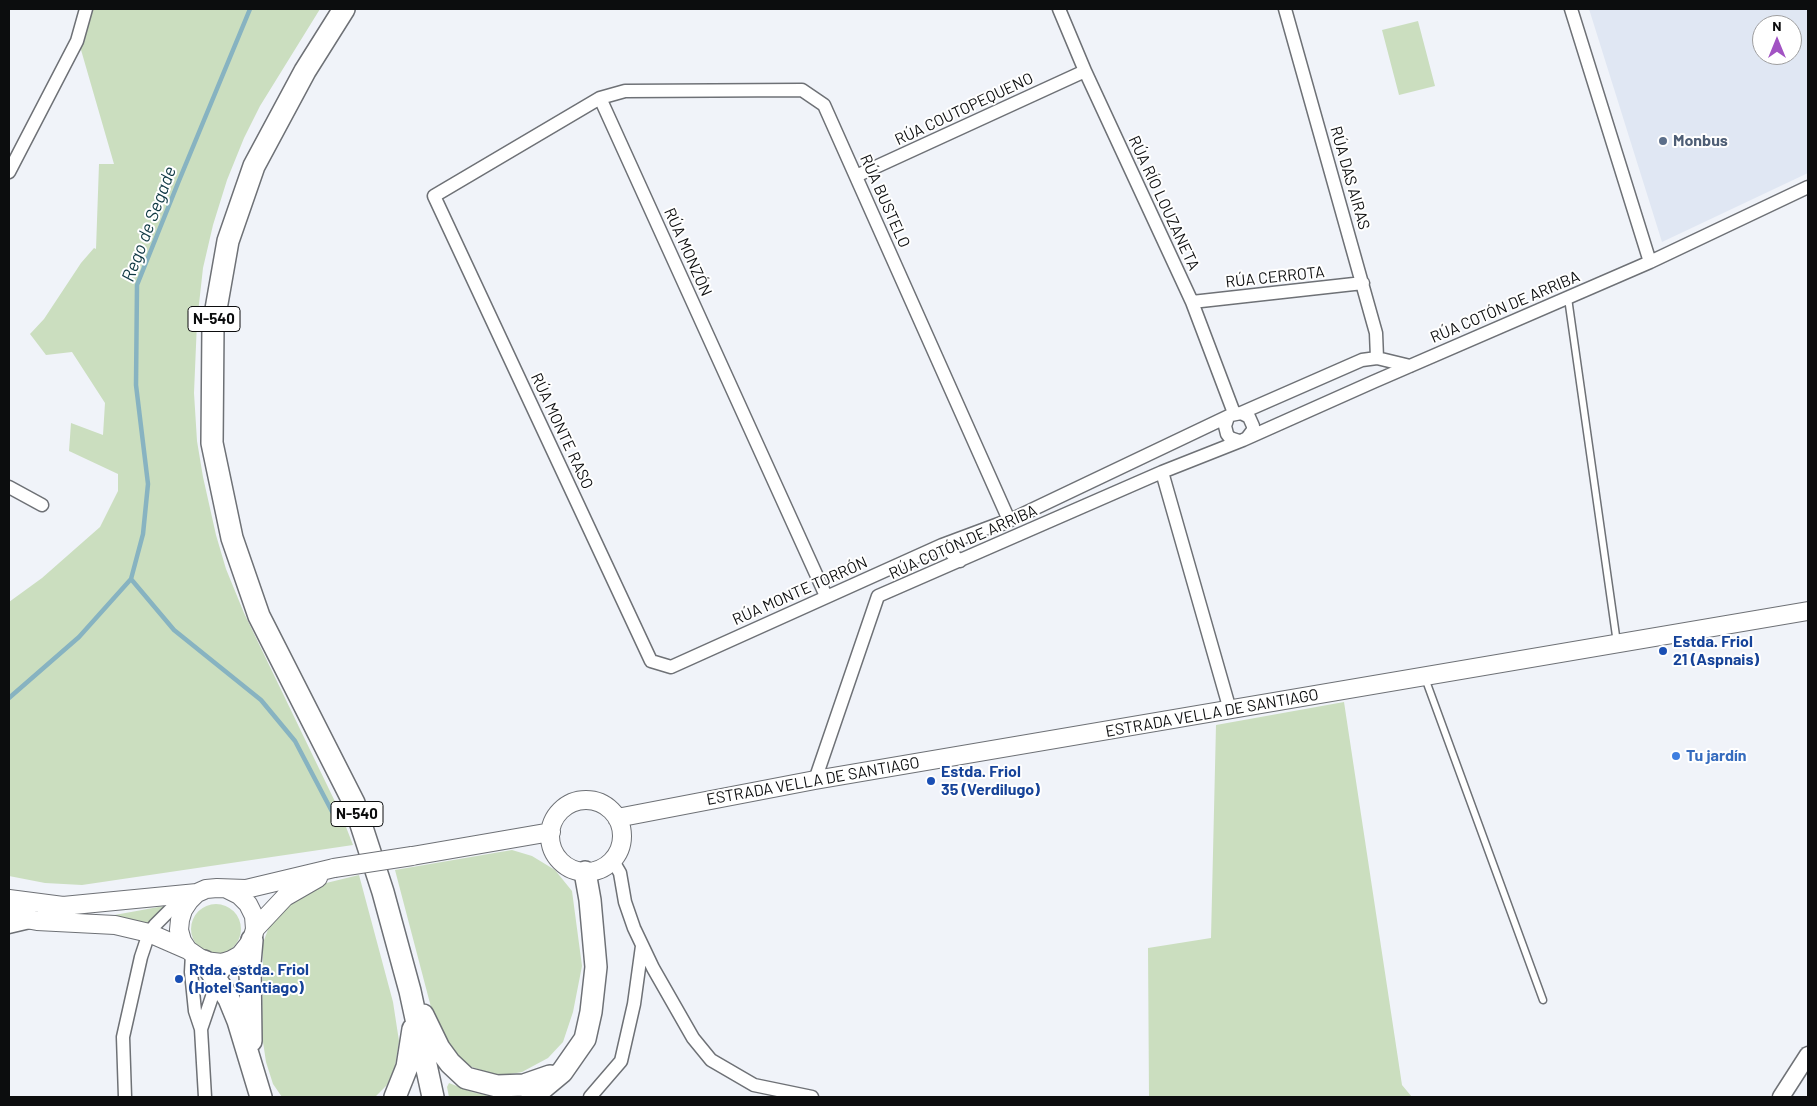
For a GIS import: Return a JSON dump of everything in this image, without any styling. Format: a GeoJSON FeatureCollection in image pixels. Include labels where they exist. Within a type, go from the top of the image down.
{"type":"FeatureCollection","features":[{"type":"Feature","properties":{"kind":"highway","name":"N-540"},"geometry":{"type":"LineString","coordinates":[[344,9],[305,71],[254,166],[228,241],[213,326],[212,443],[232,538],[259,616],[354,803],[383,892],[410,991],[433,1097]]}},
{"type":"Feature","properties":{"kind":"highway"},"geometry":{"type":"LineString","coordinates":[[532,1097],[562,1072],[585,1039],[591,1012],[596,967],[590,900],[585,872]]}},
{"type":"Feature","properties":{"kind":"highway"},"geometry":{"type":"LineString","coordinates":[[251,1063],[250,963],[253,934]]}},
{"type":"Feature","properties":{"kind":"highway"},"geometry":{"type":"LineString","coordinates":[[195,955],[229,999],[261,1097]]}},
{"type":"Feature","properties":{"kind":"highway"},"geometry":{"type":"LineString","coordinates":[[410,991],[439,1048],[450,1063],[466,1078],[497,1086],[524,1085],[562,1072]]}},
{"type":"Feature","properties":{"kind":"highway"},"geometry":{"type":"LineString","coordinates":[[395,1097],[407,1067],[415,1016]]}},
{"type":"Feature","properties":{"kind":"main road","name":"ESTRADA VELLA DE SANTIAGO"},"geometry":{"type":"LineString","coordinates":[[617,818],[815,780],[1808,611]]}},
{"type":"Feature","properties":{"kind":"main road"},"geometry":{"type":"LineString","coordinates":[[594,801],[613,811],[617,818],[622,830],[622,840],[619,852],[605,868],[585,872],[574,870],[564,865],[557,857],[552,847],[552,825],[557,815],[574,802],[594,801]]}},
{"type":"Feature","properties":{"kind":"main road"},"geometry":{"type":"LineString","coordinates":[[195,955],[182,941],[180,925],[183,910],[193,897],[206,889],[246,889],[334,868],[551,832]]}},
{"type":"Feature","properties":{"kind":"main road"},"geometry":{"type":"LineString","coordinates":[[9,916],[37,921],[115,925],[149,933],[195,955],[222,963],[240,956],[253,934],[285,897],[334,868]]}},
{"type":"Feature","properties":{"kind":"main road"},"geometry":{"type":"LineString","coordinates":[[227,889],[239,895],[248,904],[254,916],[253,934]]}},
{"type":"Feature","properties":{"kind":"main road"},"geometry":{"type":"LineString","coordinates":[[9,899],[63,906],[193,897]]}},
{"type":"Feature","properties":{"kind":"street"},"geometry":{"type":"LineString","coordinates":[[9,172],[77,41],[86,9]]}},
{"type":"Feature","properties":{"kind":"street","name":"RÚA RÍO LOUZANETA"},"geometry":{"type":"LineString","coordinates":[[1058,9],[1192,302],[1235,414]]}},
{"type":"Feature","properties":{"kind":"street","name":"RÚA DAS AIRAS"},"geometry":{"type":"LineString","coordinates":[[1285,9],[1363,283],[1382,359]]}},
{"type":"Feature","properties":{"kind":"street"},"geometry":{"type":"LineString","coordinates":[[1571,9],[1650,262]]}},
{"type":"Feature","properties":{"kind":"street","name":"RÚA COUTOPEQUENO"},"geometry":{"type":"LineString","coordinates":[[856,176],[1085,71]]}},
{"type":"Feature","properties":{"kind":"street","name":"RÚA BUSTELO"},"geometry":{"type":"LineString","coordinates":[[600,98],[625,91],[802,90],[824,105],[1009,520]]}},
{"type":"Feature","properties":{"kind":"street","name":"RÚA MONTE RASO"},"geometry":{"type":"LineString","coordinates":[[600,98],[434,196],[651,662],[671,667]]}},
{"type":"Feature","properties":{"kind":"street","name":"RÚA MONZÓN"},"geometry":{"type":"LineString","coordinates":[[600,98],[826,596]]}},
{"type":"Feature","properties":{"kind":"street","name":"RÚA COTÓN DE ARRIBA"},"geometry":{"type":"LineString","coordinates":[[815,780],[878,596],[1650,262],[1808,187]]}},
{"type":"Feature","properties":{"kind":"street","name":"RÚA CERROTA"},"geometry":{"type":"LineString","coordinates":[[1192,302],[1363,283]]}},
{"type":"Feature","properties":{"kind":"street"},"geometry":{"type":"LineString","coordinates":[[1373,382],[1382,359]]}},
{"type":"Feature","properties":{"kind":"street","name":"RÚA MONTE TORRÓN"},"geometry":{"type":"LineString","coordinates":[[960,560],[967,542],[1009,520],[1235,414],[1362,360],[1382,359],[1410,366]]}},
{"type":"Feature","properties":{"kind":"street"},"geometry":{"type":"LineString","coordinates":[[1362,360],[1374,367],[1373,382]]}},
{"type":"Feature","properties":{"kind":"street"},"geometry":{"type":"LineString","coordinates":[[1235,414],[1249,417],[1253,426],[1253,430],[1243,439],[1230,438],[1227,434],[1225,426],[1235,414]]}},
{"type":"Feature","properties":{"kind":"street"},"geometry":{"type":"LineString","coordinates":[[1162,472],[1230,710]]}},
{"type":"Feature","properties":{"kind":"street"},"geometry":{"type":"LineString","coordinates":[[9,487],[42,505]]}},
{"type":"Feature","properties":{"kind":"street","name":"RÚA MONTE TORRÓN"},"geometry":{"type":"LineString","coordinates":[[671,667],[942,545],[1009,520]]}},
{"type":"Feature","properties":{"kind":"street"},"geometry":{"type":"LineString","coordinates":[[942,545],[960,560]]}},
{"type":"Feature","properties":{"kind":"street"},"geometry":{"type":"LineString","coordinates":[[613,861],[620,873],[625,902],[642,946],[692,1038],[711,1060],[754,1085],[812,1097]]}},
{"type":"Feature","properties":{"kind":"street"},"geometry":{"type":"LineString","coordinates":[[125,1097],[123,1037],[141,958],[149,933],[174,906],[193,897]]}},
{"type":"Feature","properties":{"kind":"street"},"geometry":{"type":"LineString","coordinates":[[9,927],[37,921],[53,913],[108,909],[152,899]]}},
{"type":"Feature","properties":{"kind":"street"},"geometry":{"type":"LineString","coordinates":[[141,958],[155,946],[167,941]]}},
{"type":"Feature","properties":{"kind":"street"},"geometry":{"type":"LineString","coordinates":[[590,1097],[621,1061],[634,1004],[642,946]]}},
{"type":"Feature","properties":{"kind":"street"},"geometry":{"type":"LineString","coordinates":[[195,955],[192,972],[195,1011],[201,1029],[205,1097]]}},
{"type":"Feature","properties":{"kind":"street"},"geometry":{"type":"LineString","coordinates":[[201,1029],[217,982],[231,960]]}},
{"type":"Feature","properties":{"kind":"street"},"geometry":{"type":"LineString","coordinates":[[1781,1097],[1808,1055]]}},
{"type":"Feature","properties":{"kind":"lane"},"geometry":{"type":"LineString","coordinates":[[1568,298],[1618,644]]}},
{"type":"Feature","properties":{"kind":"lane"},"geometry":{"type":"LineString","coordinates":[[1424,677],[1543,1000]]}},
{"type":"Feature","properties":{"kind":"shaded area"},"geometry":{"type":"Polygon","coordinates":[[[1589,9],[1808,9],[1808,173],[1662,242],[1589,9]]]}},
{"type":"Feature","properties":{"kind":"green space"},"geometry":{"type":"Polygon","coordinates":[[[87,9],[320,9],[260,106],[244,138],[227,180],[213,225],[203,268],[197,322],[194,393],[197,441],[203,477],[226,569],[244,613],[341,814],[353,845],[82,885],[45,883],[9,876],[9,602],[42,578],[100,527],[118,491],[118,474],[69,451],[71,423],[103,435],[105,403],[72,352],[46,355],[30,334],[44,319],[81,263],[94,248],[96,249],[99,164],[114,164],[77,36],[87,9]]]}},
{"type":"Feature","properties":{"kind":"green space"},"geometry":{"type":"Polygon","coordinates":[[[1418,21],[1435,86],[1399,95],[1382,30],[1418,21]]]}},
{"type":"Feature","properties":{"kind":"green space"},"geometry":{"type":"Polygon","coordinates":[[[1344,702],[1402,1085],[1412,1097],[1149,1097],[1148,948],[1211,938],[1216,725],[1344,702]]]}},
{"type":"Feature","properties":{"kind":"green space"},"geometry":{"type":"Polygon","coordinates":[[[512,850],[532,856],[555,870],[572,891],[582,966],[573,1012],[563,1042],[548,1058],[522,1072],[499,1076],[469,1066],[444,1042],[432,1011],[395,870],[512,850]]]}},
{"type":"Feature","properties":{"kind":"green space"},"geometry":{"type":"Polygon","coordinates":[[[359,875],[393,1002],[399,1041],[395,1066],[387,1085],[375,1097],[282,1097],[273,1084],[266,1062],[262,1035],[263,943],[270,924],[289,905],[318,885],[359,875]]]}},
{"type":"Feature","properties":{"kind":"green space"},"geometry":{"type":"Polygon","coordinates":[[[216,904],[226,906],[234,911],[239,919],[241,929],[239,939],[234,947],[226,952],[216,954],[206,952],[198,947],[193,939],[191,929],[193,919],[198,911],[206,906],[216,904]]]}},
{"type":"Feature","properties":{"kind":"green space"},"geometry":{"type":"Polygon","coordinates":[[[164,906],[148,925],[109,916],[164,906]]]}},
{"type":"Feature","properties":{"kind":"green space"},"geometry":{"type":"Polygon","coordinates":[[[449,1083],[472,1092],[494,1097],[449,1097],[447,1087],[449,1083]]]}},
{"type":"Feature","properties":{"kind":"waterway","name":"Rego de Segade"},"geometry":{"type":"LineString","coordinates":[[9,698],[79,637],[131,579],[143,534],[148,484],[136,385],[137,285],[250,9]]}},
{"type":"Feature","properties":{"kind":"waterway"},"geometry":{"type":"LineString","coordinates":[[131,579],[174,630],[261,700],[295,741],[337,821]]}},
{"type":"Feature","properties":{"kind":"place","name":"Monbus"},"geometry":{"type":"Point","coordinates":[1663,141]}},
{"type":"Feature","properties":{"kind":"place","name":"Estda. Friol 21 (Aspnais)"},"geometry":{"type":"Point","coordinates":[1663,651]}},
{"type":"Feature","properties":{"kind":"place","name":"Tu jardín"},"geometry":{"type":"Point","coordinates":[1676,756]}},
{"type":"Feature","properties":{"kind":"place","name":"Estda. Friol 35 (Verdilugo)"},"geometry":{"type":"Point","coordinates":[931,781]}},
{"type":"Feature","properties":{"kind":"place","name":"Rtda. estda. Friol (Hotel Santiago)"},"geometry":{"type":"Point","coordinates":[179,979]}}]}
